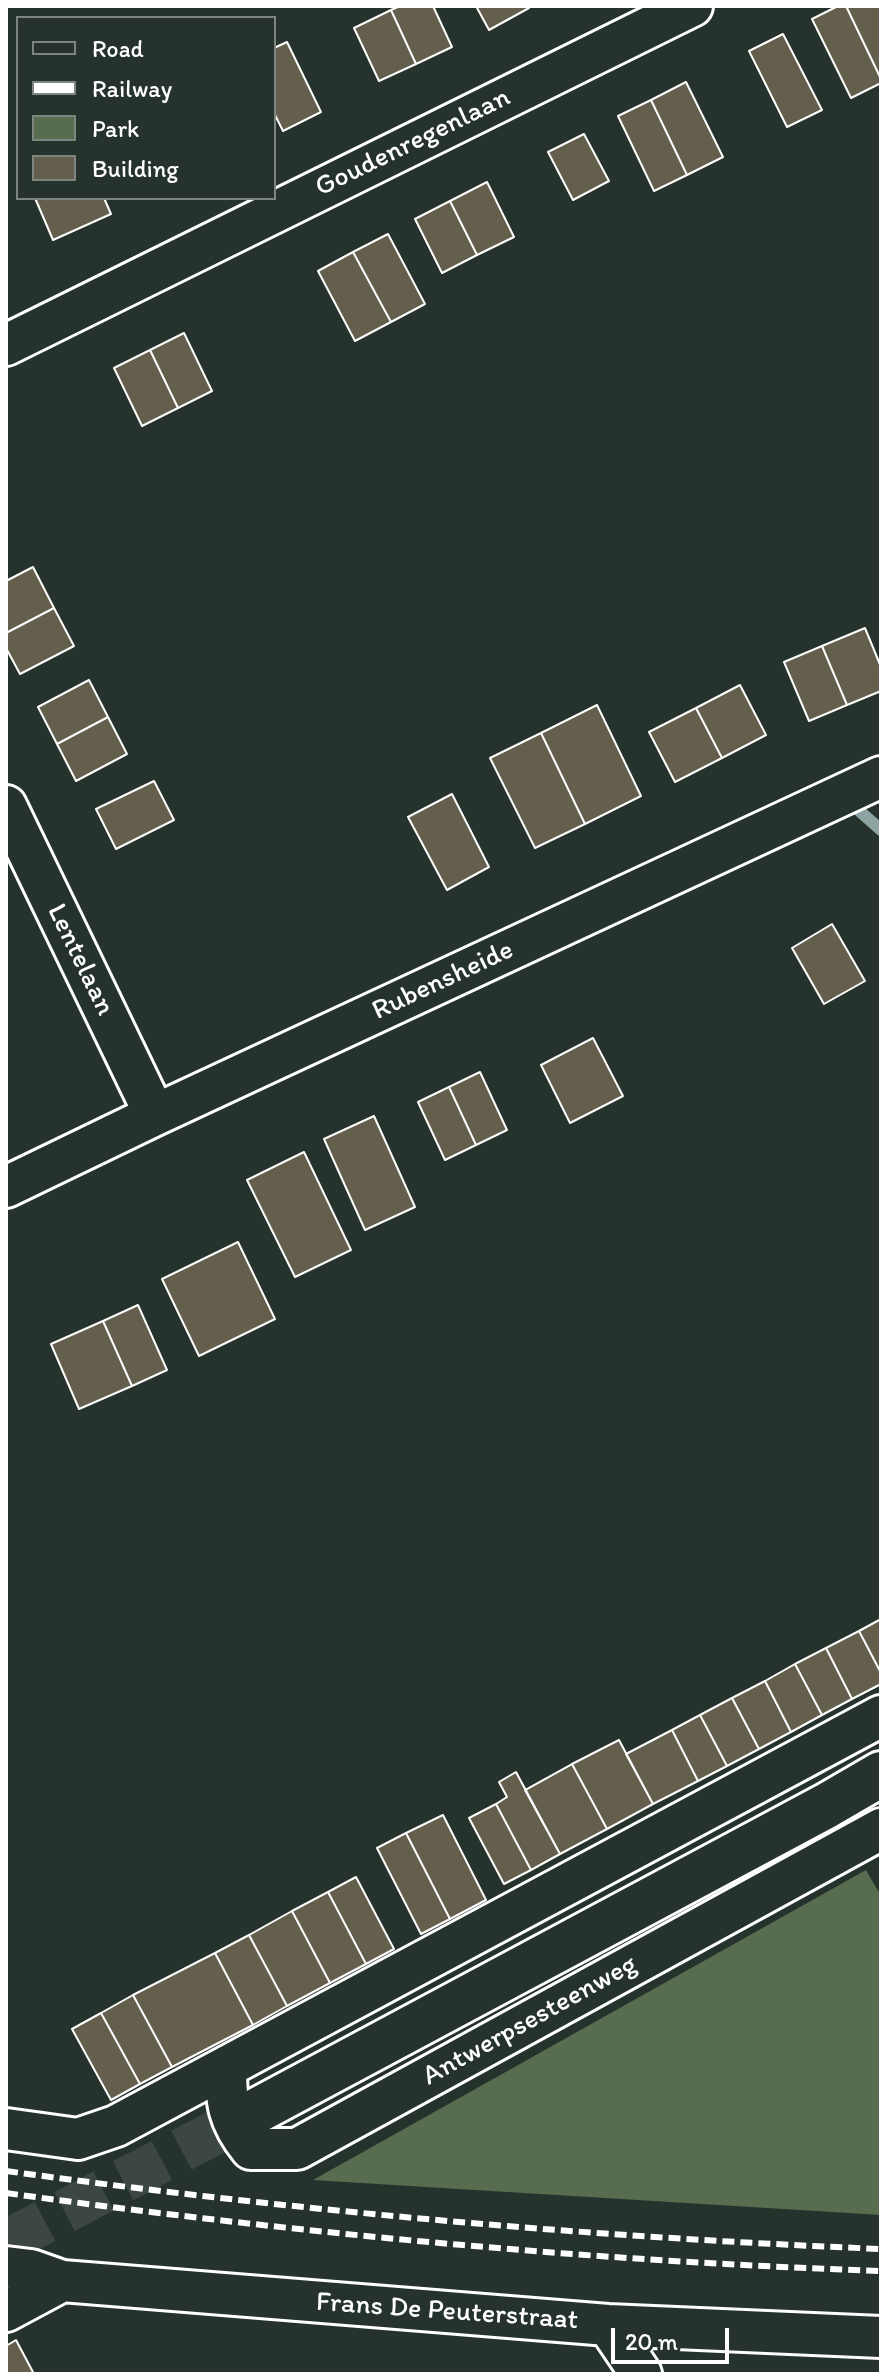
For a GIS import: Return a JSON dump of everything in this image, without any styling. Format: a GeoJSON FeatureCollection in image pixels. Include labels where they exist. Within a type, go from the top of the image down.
{"type":"FeatureCollection","features":[{"type":"Feature","properties":{"kind":"main road","name":"Antwerpsesteenweg"},"geometry":{"type":"LineString","coordinates":[[245,2117],[881,1774]]}},
{"type":"Feature","properties":{"kind":"street","name":"Goudenregenlaan"},"geometry":{"type":"LineString","coordinates":[[6,345],[692,6]]}},
{"type":"Feature","properties":{"kind":"street","name":"Rubensheide"},"geometry":{"type":"LineString","coordinates":[[6,1187],[881,777]]}},
{"type":"Feature","properties":{"kind":"street","name":"Lentelaan"},"geometry":{"type":"LineString","coordinates":[[6,806],[155,1115]]}},
{"type":"Feature","properties":{"kind":"street"},"geometry":{"type":"LineString","coordinates":[[6,2129],[78,2139],[116,2126],[881,1716]]}},
{"type":"Feature","properties":{"kind":"street","name":"Antwerpsesteenweg"},"geometry":{"type":"LineString","coordinates":[[226,2067],[226,2094],[231,2117],[237,2132],[251,2149],[297,2149],[881,1829]]}},
{"type":"Feature","properties":{"kind":"street"},"geometry":{"type":"LineString","coordinates":[[6,2267],[31,2270],[62,2281]]}},
{"type":"Feature","properties":{"kind":"street"},"geometry":{"type":"LineString","coordinates":[[6,2311],[62,2281]]}},
{"type":"Feature","properties":{"kind":"street","name":"Frans De Peuterstraat"},"geometry":{"type":"LineString","coordinates":[[62,2281],[608,2325],[881,2337]]}},
{"type":"Feature","properties":{"kind":"street"},"geometry":{"type":"LineString","coordinates":[[608,2325],[641,2374]]}},
{"type":"Feature","properties":{"kind":"green space"},"geometry":{"type":"Polygon","coordinates":[[[866,1870],[881,1896],[881,2215],[313,2180],[866,1870]]]}},
{"type":"Feature","properties":{"kind":"building"},"geometry":{"type":"Polygon","coordinates":[[[400,6],[433,6],[452,47],[416,64],[391,10],[400,6]]]}},
{"type":"Feature","properties":{"kind":"building"},"geometry":{"type":"Polygon","coordinates":[[[476,6],[529,6],[529,8],[489,30],[476,6]]]}},
{"type":"Feature","properties":{"kind":"building"},"geometry":{"type":"Polygon","coordinates":[[[838,6],[846,6],[881,79],[881,83],[851,98],[812,19],[838,6]]]}},
{"type":"Feature","properties":{"kind":"building"},"geometry":{"type":"Polygon","coordinates":[[[846,6],[881,6],[881,79],[846,6]]]}},
{"type":"Feature","properties":{"kind":"building"},"geometry":{"type":"Polygon","coordinates":[[[391,10],[416,64],[379,81],[354,28],[391,10]]]}},
{"type":"Feature","properties":{"kind":"building"},"geometry":{"type":"Polygon","coordinates":[[[783,34],[822,110],[787,127],[749,51],[783,34]]]}},
{"type":"Feature","properties":{"kind":"building"},"geometry":{"type":"Polygon","coordinates":[[[287,42],[321,112],[283,131],[276,117],[276,47],[287,42]]]}},
{"type":"Feature","properties":{"kind":"building"},"geometry":{"type":"Polygon","coordinates":[[[686,82],[723,157],[687,175],[651,100],[686,82]]]}},
{"type":"Feature","properties":{"kind":"building"},"geometry":{"type":"Polygon","coordinates":[[[651,100],[687,175],[654,191],[618,116],[651,100]]]}},
{"type":"Feature","properties":{"kind":"building"},"geometry":{"type":"Polygon","coordinates":[[[584,134],[609,181],[573,200],[548,152],[584,134]]]}},
{"type":"Feature","properties":{"kind":"building"},"geometry":{"type":"Polygon","coordinates":[[[487,182],[514,237],[477,255],[450,201],[487,182]]]}},
{"type":"Feature","properties":{"kind":"building"},"geometry":{"type":"Polygon","coordinates":[[[36,200],[105,200],[111,214],[53,240],[36,200]]]}},
{"type":"Feature","properties":{"kind":"building"},"geometry":{"type":"Polygon","coordinates":[[[450,201],[477,255],[442,273],[415,219],[450,201]]]}},
{"type":"Feature","properties":{"kind":"building"},"geometry":{"type":"Polygon","coordinates":[[[388,234],[425,304],[391,322],[353,252],[388,234]]]}},
{"type":"Feature","properties":{"kind":"building"},"geometry":{"type":"Polygon","coordinates":[[[353,252],[391,322],[355,341],[318,271],[353,252]]]}},
{"type":"Feature","properties":{"kind":"building"},"geometry":{"type":"Polygon","coordinates":[[[184,333],[212,391],[178,408],[150,350],[184,333]]]}},
{"type":"Feature","properties":{"kind":"building"},"geometry":{"type":"Polygon","coordinates":[[[150,350],[178,408],[142,426],[114,368],[150,350]]]}},
{"type":"Feature","properties":{"kind":"building"},"geometry":{"type":"Polygon","coordinates":[[[33,567],[54,608],[6,633],[6,581],[33,567]]]}},
{"type":"Feature","properties":{"kind":"building"},"geometry":{"type":"Polygon","coordinates":[[[54,608],[74,646],[20,674],[6,648],[6,633],[54,608]]]}},
{"type":"Feature","properties":{"kind":"building"},"geometry":{"type":"Polygon","coordinates":[[[865,628],[881,667],[881,691],[847,705],[822,646],[865,628]]]}},
{"type":"Feature","properties":{"kind":"building"},"geometry":{"type":"Polygon","coordinates":[[[822,646],[847,705],[809,721],[784,662],[822,646]]]}},
{"type":"Feature","properties":{"kind":"building"},"geometry":{"type":"Polygon","coordinates":[[[89,680],[108,717],[57,744],[38,707],[89,680]]]}},
{"type":"Feature","properties":{"kind":"building"},"geometry":{"type":"Polygon","coordinates":[[[740,685],[766,735],[722,758],[696,708],[740,685]]]}},
{"type":"Feature","properties":{"kind":"building"},"geometry":{"type":"Polygon","coordinates":[[[597,705],[641,796],[585,824],[541,733],[597,705]]]}},
{"type":"Feature","properties":{"kind":"building"},"geometry":{"type":"Polygon","coordinates":[[[696,708],[722,758],[675,782],[649,732],[696,708]]]}},
{"type":"Feature","properties":{"kind":"building"},"geometry":{"type":"Polygon","coordinates":[[[108,717],[127,754],[76,781],[57,744],[108,717]]]}},
{"type":"Feature","properties":{"kind":"building"},"geometry":{"type":"Polygon","coordinates":[[[541,733],[585,824],[535,848],[490,758],[541,733]]]}},
{"type":"Feature","properties":{"kind":"building"},"geometry":{"type":"Polygon","coordinates":[[[154,781],[174,820],[116,849],[96,809],[154,781]]]}},
{"type":"Feature","properties":{"kind":"building"},"geometry":{"type":"Polygon","coordinates":[[[452,794],[489,867],[447,890],[408,817],[452,794]]]}},
{"type":"Feature","properties":{"kind":"building"},"geometry":{"type":"Polygon","coordinates":[[[832,924],[865,981],[824,1004],[792,948],[832,924]]]}},
{"type":"Feature","properties":{"kind":"building"},"geometry":{"type":"Polygon","coordinates":[[[593,1038],[623,1096],[570,1123],[541,1065],[593,1038]]]}},
{"type":"Feature","properties":{"kind":"building"},"geometry":{"type":"Polygon","coordinates":[[[480,1072],[507,1130],[476,1145],[449,1087],[480,1072]]]}},
{"type":"Feature","properties":{"kind":"building"},"geometry":{"type":"Polygon","coordinates":[[[449,1087],[476,1145],[445,1160],[418,1102],[449,1087]]]}},
{"type":"Feature","properties":{"kind":"building"},"geometry":{"type":"Polygon","coordinates":[[[374,1116],[415,1207],[365,1230],[324,1139],[374,1116]]]}},
{"type":"Feature","properties":{"kind":"building"},"geometry":{"type":"Polygon","coordinates":[[[304,1152],[351,1250],[295,1277],[247,1180],[304,1152]]]}},
{"type":"Feature","properties":{"kind":"building"},"geometry":{"type":"Polygon","coordinates":[[[238,1242],[275,1319],[199,1356],[162,1279],[238,1242]]]}},
{"type":"Feature","properties":{"kind":"building"},"geometry":{"type":"Polygon","coordinates":[[[138,1305],[167,1370],[132,1386],[103,1321],[138,1305]]]}},
{"type":"Feature","properties":{"kind":"building"},"geometry":{"type":"Polygon","coordinates":[[[103,1321],[132,1386],[79,1409],[51,1344],[103,1321]]]}},
{"type":"Feature","properties":{"kind":"building"},"geometry":{"type":"Polygon","coordinates":[[[881,1619],[881,1673],[859,1631],[881,1619]]]}},
{"type":"Feature","properties":{"kind":"building"},"geometry":{"type":"Polygon","coordinates":[[[859,1631],[881,1673],[881,1684],[852,1699],[826,1648],[859,1631]]]}},
{"type":"Feature","properties":{"kind":"building"},"geometry":{"type":"Polygon","coordinates":[[[826,1648],[852,1699],[822,1715],[795,1664],[826,1648]]]}},
{"type":"Feature","properties":{"kind":"building"},"geometry":{"type":"Polygon","coordinates":[[[795,1664],[822,1715],[791,1732],[765,1681],[795,1664]]]}},
{"type":"Feature","properties":{"kind":"building"},"geometry":{"type":"Polygon","coordinates":[[[765,1681],[791,1732],[759,1749],[732,1698],[765,1681]]]}},
{"type":"Feature","properties":{"kind":"building"},"geometry":{"type":"Polygon","coordinates":[[[732,1698],[759,1749],[727,1766],[700,1715],[732,1698]]]}},
{"type":"Feature","properties":{"kind":"building"},"geometry":{"type":"Polygon","coordinates":[[[700,1715],[727,1766],[698,1781],[672,1730],[700,1715]]]}},
{"type":"Feature","properties":{"kind":"building"},"geometry":{"type":"Polygon","coordinates":[[[672,1730],[698,1781],[653,1804],[626,1754],[672,1730]]]}},
{"type":"Feature","properties":{"kind":"building"},"geometry":{"type":"Polygon","coordinates":[[[619,1740],[653,1804],[607,1829],[572,1764],[619,1740]]]}},
{"type":"Feature","properties":{"kind":"building"},"geometry":{"type":"Polygon","coordinates":[[[572,1764],[607,1829],[560,1854],[525,1790],[572,1764]]]}},
{"type":"Feature","properties":{"kind":"building"},"geometry":{"type":"Polygon","coordinates":[[[516,1772],[560,1854],[531,1870],[496,1804],[507,1797],[499,1782],[516,1772]]]}},
{"type":"Feature","properties":{"kind":"building"},"geometry":{"type":"Polygon","coordinates":[[[496,1804],[531,1870],[504,1884],[469,1818],[496,1804]]]}},
{"type":"Feature","properties":{"kind":"building"},"geometry":{"type":"Polygon","coordinates":[[[443,1815],[486,1900],[450,1919],[406,1833],[443,1815]]]}},
{"type":"Feature","properties":{"kind":"building"},"geometry":{"type":"Polygon","coordinates":[[[406,1833],[450,1919],[421,1934],[377,1848],[406,1833]]]}},
{"type":"Feature","properties":{"kind":"building"},"geometry":{"type":"Polygon","coordinates":[[[356,1877],[394,1949],[366,1964],[328,1892],[356,1877]]]}},
{"type":"Feature","properties":{"kind":"building"},"geometry":{"type":"Polygon","coordinates":[[[328,1892],[366,1964],[330,1983],[292,1911],[328,1892]]]}},
{"type":"Feature","properties":{"kind":"building"},"geometry":{"type":"Polygon","coordinates":[[[292,1911],[330,1983],[287,2006],[249,1935],[292,1911]]]}},
{"type":"Feature","properties":{"kind":"building"},"geometry":{"type":"Polygon","coordinates":[[[249,1935],[287,2006],[253,2025],[215,1953],[249,1935]]]}},
{"type":"Feature","properties":{"kind":"building"},"geometry":{"type":"Polygon","coordinates":[[[215,1953],[253,2025],[172,2067],[133,1995],[215,1953]]]}},
{"type":"Feature","properties":{"kind":"building"},"geometry":{"type":"Polygon","coordinates":[[[133,1995],[172,2067],[140,2084],[101,2013],[133,1995]]]}},
{"type":"Feature","properties":{"kind":"building"},"geometry":{"type":"Polygon","coordinates":[[[101,2013],[140,2084],[111,2100],[72,2029],[101,2013]]]}},
{"type":"Feature","properties":{"kind":"building"},"geometry":{"type":"Polygon","coordinates":[[[16,2340],[34,2374],[6,2374],[6,2346],[16,2340]]]}},
{"type":"Feature","properties":{"kind":"waterway"},"geometry":{"type":"LineString","coordinates":[[855,807],[881,830]]}},
{"type":"Feature","properties":{"kind":"tunnel"},"geometry":{"type":"LineString","coordinates":[[6,2242],[245,2117]]}},
{"type":"Feature","properties":{"kind":"railway"},"geometry":{"type":"LineString","coordinates":[[6,2171],[333,2210],[552,2230],[881,2249]]}},
{"type":"Feature","properties":{"kind":"railway"},"geometry":{"type":"LineString","coordinates":[[6,2193],[224,2221],[442,2243],[662,2260],[881,2271]]}}]}
